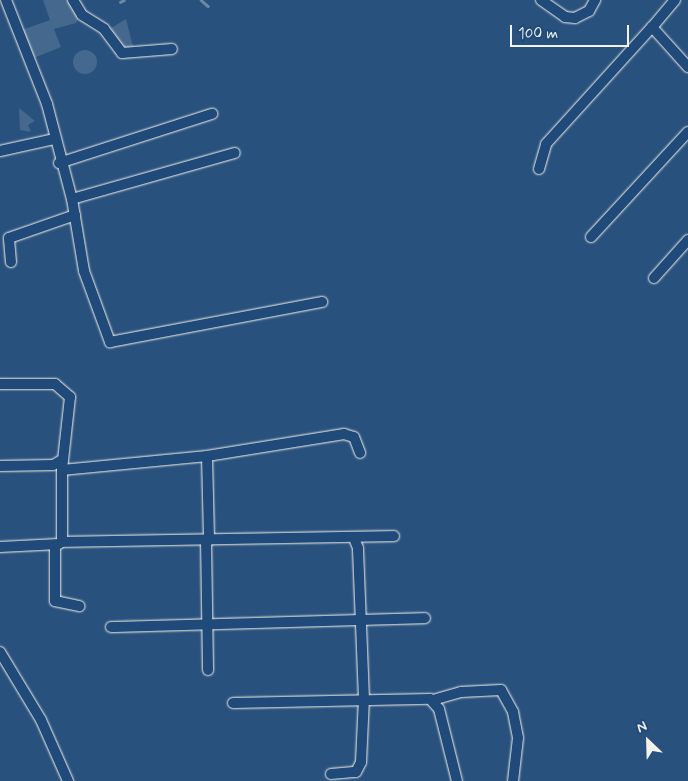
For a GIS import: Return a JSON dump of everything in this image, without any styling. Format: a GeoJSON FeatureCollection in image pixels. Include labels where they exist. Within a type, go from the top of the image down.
{"type":"FeatureCollection","features":[{"type":"Feature","properties":{"kind":"street"},"geometry":{"type":"LineString","coordinates":[[6,0],[45,98],[59,163],[72,199],[86,277],[110,342],[322,302]]}},
{"type":"Feature","properties":{"kind":"street"},"geometry":{"type":"LineString","coordinates":[[73,0],[82,15],[104,29],[122,53],[172,49]]}},
{"type":"Feature","properties":{"kind":"street"},"geometry":{"type":"LineString","coordinates":[[540,0],[565,17],[575,18],[590,11],[595,0]]}},
{"type":"Feature","properties":{"kind":"street"},"geometry":{"type":"LineString","coordinates":[[539,169],[546,144],[675,0]]}},
{"type":"Feature","properties":{"kind":"street"},"geometry":{"type":"LineString","coordinates":[[652,27],[688,67]]}},
{"type":"Feature","properties":{"kind":"street"},"geometry":{"type":"LineString","coordinates":[[59,163],[212,114]]}},
{"type":"Feature","properties":{"kind":"street"},"geometry":{"type":"LineString","coordinates":[[591,237],[688,132]]}},
{"type":"Feature","properties":{"kind":"street"},"geometry":{"type":"LineString","coordinates":[[0,151],[54,140]]}},
{"type":"Feature","properties":{"kind":"street"},"geometry":{"type":"LineString","coordinates":[[72,199],[235,153]]}},
{"type":"Feature","properties":{"kind":"street"},"geometry":{"type":"LineString","coordinates":[[11,262],[9,238],[75,215]]}},
{"type":"Feature","properties":{"kind":"street"},"geometry":{"type":"LineString","coordinates":[[654,278],[688,240]]}},
{"type":"Feature","properties":{"kind":"street"},"geometry":{"type":"LineString","coordinates":[[0,384],[50,384],[65,389],[70,397],[62,465],[59,544],[54,601],[79,606]]}},
{"type":"Feature","properties":{"kind":"street"},"geometry":{"type":"LineString","coordinates":[[0,466],[62,465],[207,456],[344,434],[354,437],[360,453]]}},
{"type":"Feature","properties":{"kind":"street"},"geometry":{"type":"LineString","coordinates":[[207,456],[206,623],[208,670]]}},
{"type":"Feature","properties":{"kind":"street"},"geometry":{"type":"LineString","coordinates":[[0,547],[394,536]]}},
{"type":"Feature","properties":{"kind":"street"},"geometry":{"type":"LineString","coordinates":[[332,774],[359,768],[364,699],[359,620],[358,548],[354,538]]}},
{"type":"Feature","properties":{"kind":"street"},"geometry":{"type":"LineString","coordinates":[[111,627],[425,618]]}},
{"type":"Feature","properties":{"kind":"street"},"geometry":{"type":"LineString","coordinates":[[0,652],[41,720],[68,781]]}},
{"type":"Feature","properties":{"kind":"street"},"geometry":{"type":"LineString","coordinates":[[233,703],[364,699],[433,700],[462,692],[501,690],[513,712],[518,738],[513,781]]}},
{"type":"Feature","properties":{"kind":"street"},"geometry":{"type":"LineString","coordinates":[[433,700],[457,781]]}},
{"type":"Feature","properties":{"kind":"shaded area"},"geometry":{"type":"Polygon","coordinates":[[[43,0],[71,0],[80,16],[76,23],[54,29],[61,47],[29,60],[19,31],[50,20],[43,0]]]}},
{"type":"Feature","properties":{"kind":"shaded area"},"geometry":{"type":"Polygon","coordinates":[[[126,19],[132,43],[137,51],[126,52],[106,31],[126,19]]]}},
{"type":"Feature","properties":{"kind":"shaded area"},"geometry":{"type":"Polygon","coordinates":[[[85,50],[93,54],[97,62],[93,70],[85,74],[77,70],[73,62],[77,54],[85,50]]]}},
{"type":"Feature","properties":{"kind":"shaded area"},"geometry":{"type":"Polygon","coordinates":[[[19,108],[35,121],[28,125],[31,132],[20,130],[19,108]]]}},
{"type":"Feature","properties":{"kind":"waterway"},"geometry":{"type":"LineString","coordinates":[[120,2],[124,0]]}},
{"type":"Feature","properties":{"kind":"waterway"},"geometry":{"type":"LineString","coordinates":[[201,0],[208,6]]}}]}
